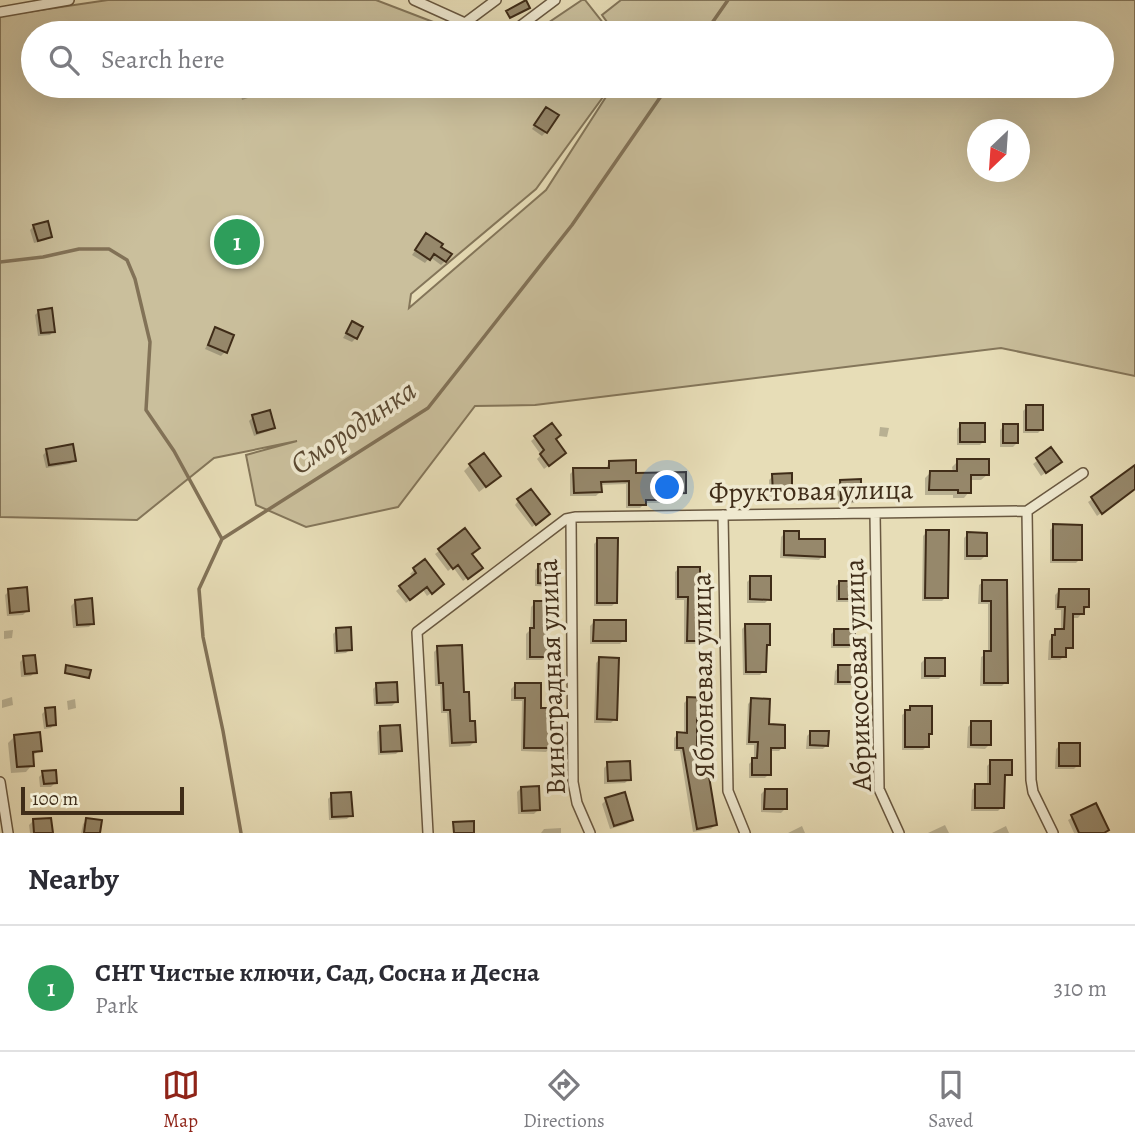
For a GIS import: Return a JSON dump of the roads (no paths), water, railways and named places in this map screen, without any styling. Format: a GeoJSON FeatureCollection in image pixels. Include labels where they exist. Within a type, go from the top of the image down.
{"type":"FeatureCollection","features":[{"type":"Feature","properties":{"kind":"street"},"geometry":{"type":"LineString","coordinates":[[0,12],[69,0]]}},
{"type":"Feature","properties":{"kind":"street"},"geometry":{"type":"LineString","coordinates":[[414,0],[461,21]]}},
{"type":"Feature","properties":{"kind":"street"},"geometry":{"type":"LineString","coordinates":[[468,21],[496,0]]}},
{"type":"Feature","properties":{"kind":"street"},"geometry":{"type":"LineString","coordinates":[[527,21],[555,0]]}},
{"type":"Feature","properties":{"kind":"street"},"geometry":{"type":"LineString","coordinates":[[1053,833],[1033,792],[1031,780],[1027,511],[1083,473]]}},
{"type":"Feature","properties":{"kind":"street","name":"Фруктовая улица"},"geometry":{"type":"LineString","coordinates":[[570,518],[1027,511]]}},
{"type":"Feature","properties":{"kind":"street","name":"Абрикосовая улица"},"geometry":{"type":"LineString","coordinates":[[875,513],[879,783],[881,795],[899,833]]}},
{"type":"Feature","properties":{"kind":"street","name":"Яблоневая улица"},"geometry":{"type":"LineString","coordinates":[[723,515],[728,791],[746,833]]}},
{"type":"Feature","properties":{"kind":"street"},"geometry":{"type":"LineString","coordinates":[[428,833],[416,632],[570,518]]}},
{"type":"Feature","properties":{"kind":"street","name":"Виноградная улица"},"geometry":{"type":"LineString","coordinates":[[570,518],[573,782],[577,803],[590,833]]}},
{"type":"Feature","properties":{"kind":"street"},"geometry":{"type":"LineString","coordinates":[[0,782],[8,833]]}},
{"type":"Feature","properties":{"kind":"waterway","name":"Смородинка"},"geometry":{"type":"LineString","coordinates":[[713,21],[728,0]]}},
{"type":"Feature","properties":{"kind":"waterway","name":"Смородинка"},"geometry":{"type":"LineString","coordinates":[[241,833],[203,637],[199,589],[222,539],[428,408],[572,225],[660,98]]}},
{"type":"Feature","properties":{"kind":"waterway"},"geometry":{"type":"LineString","coordinates":[[0,262],[79,249],[109,249],[127,260],[135,279],[150,342],[146,410],[174,451],[222,539]]}},
{"type":"Feature","properties":{"kind":"place","name":"СНТ Чистые ключи, Сад, Сосна и Десна"},"geometry":{"type":"Point","coordinates":[237,242]}}]}
